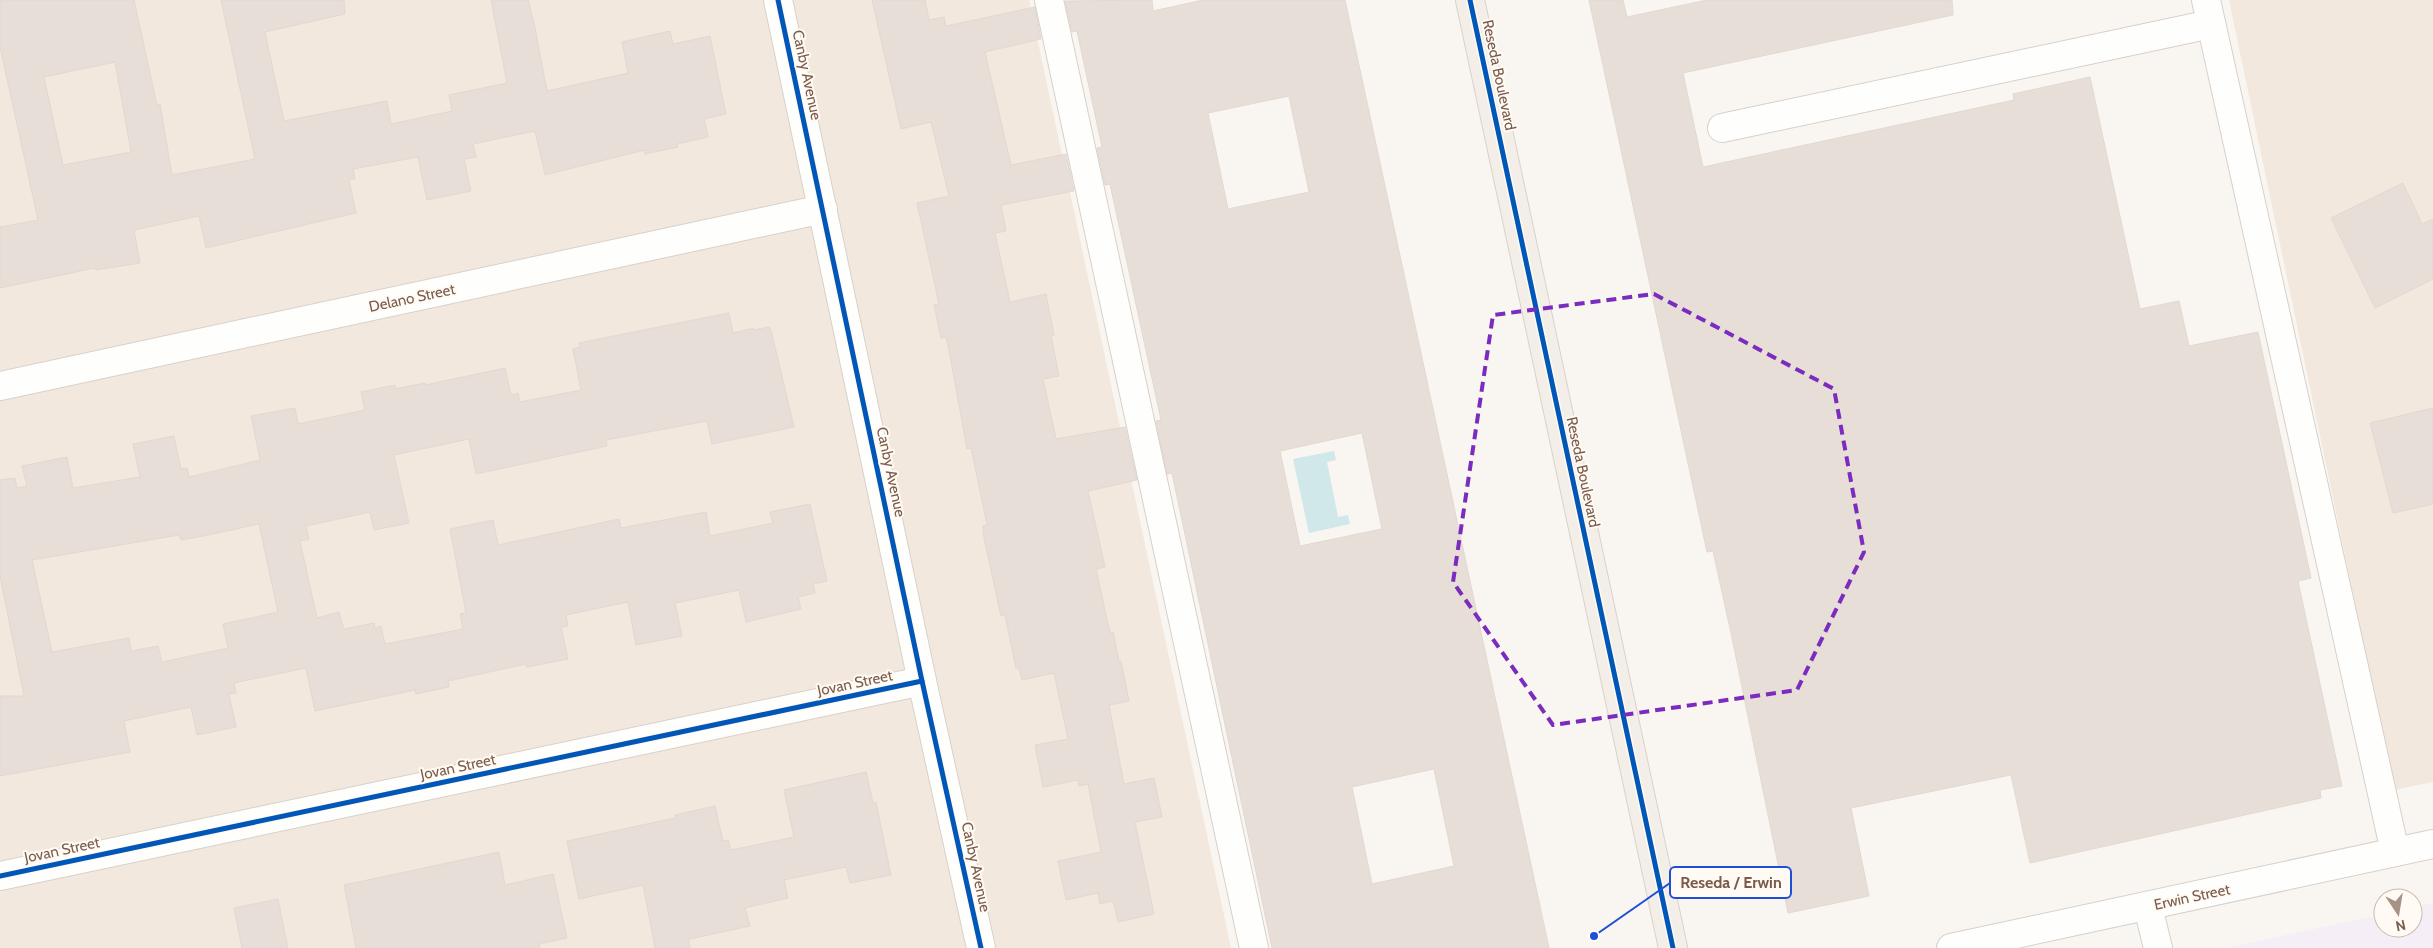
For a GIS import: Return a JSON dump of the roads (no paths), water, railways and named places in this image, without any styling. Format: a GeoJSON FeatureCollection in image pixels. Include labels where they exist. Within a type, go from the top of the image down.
{"type":"FeatureCollection","features":[{"type":"Feature","properties":{"kind":"main road","name":"Reseda Boulevard"},"geometry":{"type":"LineString","coordinates":[[1470,0],[1674,948]]}},
{"type":"Feature","properties":{"kind":"street","name":"Canby Avenue"},"geometry":{"type":"LineString","coordinates":[[778,0],[922,681],[981,948]]}},
{"type":"Feature","properties":{"kind":"street"},"geometry":{"type":"LineString","coordinates":[[1050,0],[1254,948]]}},
{"type":"Feature","properties":{"kind":"street"},"geometry":{"type":"LineString","coordinates":[[1722,128],[2209,12],[2395,852]]}},
{"type":"Feature","properties":{"kind":"street","name":"Delano Street"},"geometry":{"type":"LineString","coordinates":[[0,386],[823,209]]}},
{"type":"Feature","properties":{"kind":"street","name":"Jovan Street"},"geometry":{"type":"LineString","coordinates":[[0,876],[922,681]]}},
{"type":"Feature","properties":{"kind":"street","name":"Erwin Street"},"geometry":{"type":"LineString","coordinates":[[1952,948],[2037,939],[2148,907],[2433,844]]}},
{"type":"Feature","properties":{"kind":"street"},"geometry":{"type":"LineString","coordinates":[[2148,907],[2158,948]]}},
{"type":"Feature","properties":{"kind":"water"},"geometry":{"type":"Polygon","coordinates":[[[1334,451],[1336,460],[1327,462],[1338,517],[1348,515],[1350,524],[1309,533],[1293,459],[1334,451]]]}},
{"type":"Feature","properties":{"kind":"place","name":"Reseda / Erwin"},"geometry":{"type":"Point","coordinates":[1594,936]}}]}
